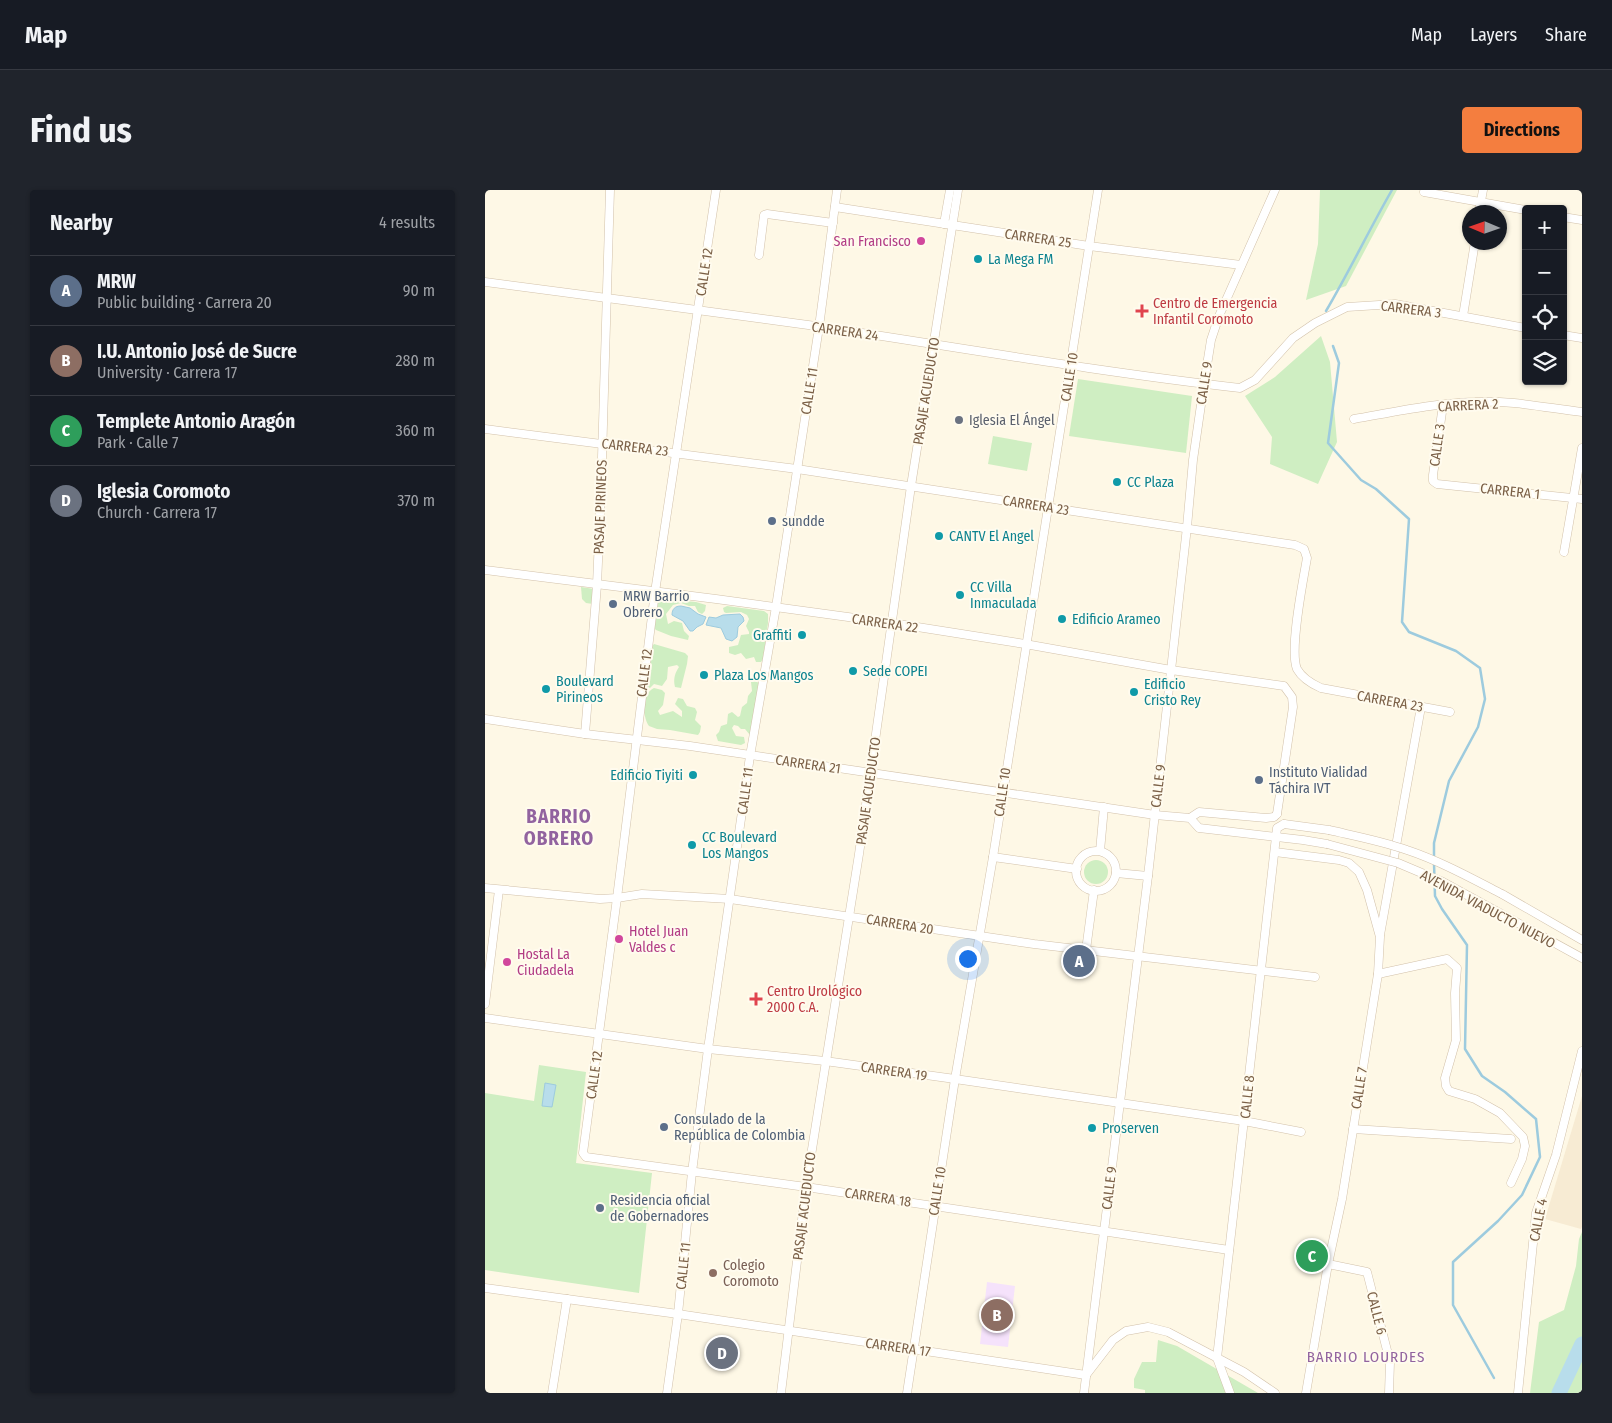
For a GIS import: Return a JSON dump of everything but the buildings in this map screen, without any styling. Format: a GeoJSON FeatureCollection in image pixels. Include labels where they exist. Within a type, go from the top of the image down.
{"type":"FeatureCollection","features":[{"type":"Feature","properties":{"kind":"street","name":"PASAJE PIRINEOS"},"geometry":{"type":"LineString","coordinates":[[585,734],[597,585],[610,190]]}},
{"type":"Feature","properties":{"kind":"street","name":"CALLE 12"},"geometry":{"type":"LineString","coordinates":[[586,1157],[583,1153],[584,1143],[600,1034],[655,592],[716,190]]}},
{"type":"Feature","properties":{"kind":"street","name":"CALLE 11"},"geometry":{"type":"LineString","coordinates":[[667,1393],[678,1314],[692,1172],[708,1049],[750,756],[776,607],[819,327],[837,190]]}},
{"type":"Feature","properties":{"kind":"street"},"geometry":{"type":"LineString","coordinates":[[948,225],[950,190]]}},
{"type":"Feature","properties":{"kind":"street","name":"PASAJE ACUEDUCTO"},"geometry":{"type":"LineString","coordinates":[[781,1393],[806,1187],[849,916],[911,486],[934,344],[948,225],[958,190]]}},
{"type":"Feature","properties":{"kind":"street","name":"CALLE 10"},"geometry":{"type":"LineString","coordinates":[[907,1393],[912,1349],[955,1079],[993,858],[1025,644],[1098,190]]}},
{"type":"Feature","properties":{"kind":"street","name":"CALLE 9"},"geometry":{"type":"LineString","coordinates":[[1084,1393],[1148,876],[1193,460],[1204,384],[1214,332],[1228,292],[1275,190]]}},
{"type":"Feature","properties":{"kind":"street"},"geometry":{"type":"LineString","coordinates":[[1480,205],[1483,190]]}},
{"type":"Feature","properties":{"kind":"street"},"geometry":{"type":"LineString","coordinates":[[1424,192],[1522,209]]}},
{"type":"Feature","properties":{"kind":"street","name":"CARRERA 25"},"geometry":{"type":"LineString","coordinates":[[835,207],[1089,246],[1241,265]]}},
{"type":"Feature","properties":{"kind":"street"},"geometry":{"type":"LineString","coordinates":[[759,255],[764,216],[767,214],[833,224]]}},
{"type":"Feature","properties":{"kind":"street"},"geometry":{"type":"LineString","coordinates":[[1567,218],[1582,220]]}},
{"type":"Feature","properties":{"kind":"street"},"geometry":{"type":"LineString","coordinates":[[1463,316],[1474,250]]}},
{"type":"Feature","properties":{"kind":"street","name":"CARRERA 24"},"geometry":{"type":"LineString","coordinates":[[485,282],[607,299],[698,309],[1204,384]]}},
{"type":"Feature","properties":{"kind":"street","name":"CARRERA 3"},"geometry":{"type":"LineString","coordinates":[[1204,384],[1240,388],[1248,384],[1255,380],[1293,338],[1315,323],[1347,307],[1395,304],[1522,327]]}},
{"type":"Feature","properties":{"kind":"street"},"geometry":{"type":"LineString","coordinates":[[1567,336],[1582,338]]}},
{"type":"Feature","properties":{"kind":"street","name":"CARRERA 2"},"geometry":{"type":"LineString","coordinates":[[1354,419],[1443,405],[1476,402],[1509,403],[1582,412]]}},
{"type":"Feature","properties":{"kind":"street","name":"CALLE 3"},"geometry":{"type":"LineString","coordinates":[[1437,484],[1433,481],[1433,475],[1443,405]]}},
{"type":"Feature","properties":{"kind":"street","name":"CARRERA 23"},"geometry":{"type":"LineString","coordinates":[[485,429],[602,443],[911,486],[1295,545],[1304,549],[1307,558],[1297,621],[1295,655],[1297,668],[1302,676],[1313,685],[1321,688],[1450,712]]}},
{"type":"Feature","properties":{"kind":"street"},"geometry":{"type":"LineString","coordinates":[[1564,552],[1578,499],[1582,448]]}},
{"type":"Feature","properties":{"kind":"street","name":"CARRERA 1"},"geometry":{"type":"LineString","coordinates":[[1437,484],[1578,499]]}},
{"type":"Feature","properties":{"kind":"street","name":"CARRERA 22"},"geometry":{"type":"LineString","coordinates":[[485,570],[892,623],[1171,670],[1284,686],[1292,697],[1293,707],[1277,814]]}},
{"type":"Feature","properties":{"kind":"street"},"geometry":{"type":"LineString","coordinates":[[1380,937],[1421,707]]}},
{"type":"Feature","properties":{"kind":"street","name":"CARRERA 21"},"geometry":{"type":"LineString","coordinates":[[485,720],[1002,791],[1155,815],[1190,818],[1199,812],[1266,818],[1274,817],[1277,814]]}},
{"type":"Feature","properties":{"kind":"street"},"geometry":{"type":"LineString","coordinates":[[1100,851],[1104,807]]}},
{"type":"Feature","properties":{"kind":"street"},"geometry":{"type":"LineString","coordinates":[[1276,837],[1277,828],[1284,824],[1277,814]]}},
{"type":"Feature","properties":{"kind":"street","name":"CARRERA 21"},"geometry":{"type":"LineString","coordinates":[[1190,818],[1199,828],[1276,837]]}},
{"type":"Feature","properties":{"kind":"street","name":"AVENIDA VIADUCTO NUEVO"},"geometry":{"type":"LineString","coordinates":[[1284,824],[1329,830],[1408,850],[1451,868],[1502,894],[1582,940]]}},
{"type":"Feature","properties":{"kind":"street","name":"AVENIDA VIADUCTO NUEVO"},"geometry":{"type":"LineString","coordinates":[[1276,837],[1327,844],[1398,863],[1443,882],[1582,958]]}},
{"type":"Feature","properties":{"kind":"street","name":"CALLE 8"},"geometry":{"type":"LineString","coordinates":[[1217,1358],[1276,837]]}},
{"type":"Feature","properties":{"kind":"street"},"geometry":{"type":"LineString","coordinates":[[1100,851],[1110,856],[1116,867],[1116,873],[1109,886],[1104,889],[1094,890],[1081,883],[1077,874],[1078,862],[1087,853],[1100,851]]}},
{"type":"Feature","properties":{"kind":"street","name":"CALLE 7"},"geometry":{"type":"LineString","coordinates":[[1275,852],[1349,863],[1359,872],[1367,890],[1380,937],[1378,974],[1342,1199],[1328,1264],[1307,1392]]}},
{"type":"Feature","properties":{"kind":"street"},"geometry":{"type":"LineString","coordinates":[[993,858],[1077,869]]}},
{"type":"Feature","properties":{"kind":"street"},"geometry":{"type":"LineString","coordinates":[[1116,873],[1148,876]]}},
{"type":"Feature","properties":{"kind":"street","name":"CARRERA 20"},"geometry":{"type":"LineString","coordinates":[[485,888],[600,898],[617,898],[642,894],[730,899],[979,936],[1138,957],[1315,977]]}},
{"type":"Feature","properties":{"kind":"street"},"geometry":{"type":"LineString","coordinates":[[485,1004],[499,890]]}},
{"type":"Feature","properties":{"kind":"street"},"geometry":{"type":"LineString","coordinates":[[1086,950],[1094,890]]}},
{"type":"Feature","properties":{"kind":"street"},"geometry":{"type":"LineString","coordinates":[[1378,974],[1447,959],[1457,968],[1455,993],[1456,1040],[1445,1078],[1446,1086],[1449,1091],[1475,1099],[1500,1113],[1523,1137],[1525,1146],[1522,1159],[1511,1183]]}},
{"type":"Feature","properties":{"kind":"street","name":"CARRERA 19"},"geometry":{"type":"LineString","coordinates":[[485,1018],[708,1049],[825,1061],[955,1079],[1244,1121],[1301,1132]]}},
{"type":"Feature","properties":{"kind":"street","name":"CALLE 4"},"geometry":{"type":"LineString","coordinates":[[1518,1393],[1536,1213],[1556,1155],[1582,1051]]}},
{"type":"Feature","properties":{"kind":"street"},"geometry":{"type":"LineString","coordinates":[[1353,1129],[1511,1138]]}},
{"type":"Feature","properties":{"kind":"street","name":"CARRERA 18"},"geometry":{"type":"LineString","coordinates":[[586,1157],[806,1187],[1229,1250]]}},
{"type":"Feature","properties":{"kind":"street","name":"CALLE 6"},"geometry":{"type":"LineString","coordinates":[[1328,1264],[1367,1272],[1390,1362],[1389,1393]]}},
{"type":"Feature","properties":{"kind":"street","name":"CARRERA 17"},"geometry":{"type":"LineString","coordinates":[[485,1288],[678,1314],[1086,1375]]}},
{"type":"Feature","properties":{"kind":"street"},"geometry":{"type":"LineString","coordinates":[[552,1393],[567,1299]]}},
{"type":"Feature","properties":{"kind":"street"},"geometry":{"type":"LineString","coordinates":[[1086,1375],[1113,1340],[1126,1331],[1148,1327],[1168,1332],[1244,1372],[1275,1393]]}},
{"type":"Feature","properties":{"kind":"street"},"geometry":{"type":"LineString","coordinates":[[1217,1358],[1230,1393]]}},
{"type":"Feature","properties":{"kind":"shaded area"},"geometry":{"type":"Polygon","coordinates":[[[1582,1096],[1582,1227],[1581,1229],[1545,1219],[1582,1096]]]}},
{"type":"Feature","properties":{"kind":"shaded area"},"geometry":{"type":"Polygon","coordinates":[[[987,1282],[1015,1286],[1008,1347],[980,1344],[987,1282]]]}},
{"type":"Feature","properties":{"kind":"green space"},"geometry":{"type":"Polygon","coordinates":[[[1320,190],[1397,190],[1346,286],[1306,300],[1318,244],[1320,190]]]}},
{"type":"Feature","properties":{"kind":"green space"},"geometry":{"type":"Polygon","coordinates":[[[1321,336],[1330,362],[1337,442],[1318,484],[1270,464],[1272,437],[1245,396],[1275,377],[1321,336]]]}},
{"type":"Feature","properties":{"kind":"green space"},"geometry":{"type":"Polygon","coordinates":[[[1078,379],[1192,396],[1186,453],[1069,436],[1078,379]]]}},
{"type":"Feature","properties":{"kind":"green space"},"geometry":{"type":"Polygon","coordinates":[[[993,436],[1032,443],[1027,471],[988,464],[993,436]]]}},
{"type":"Feature","properties":{"kind":"green space"},"geometry":{"type":"Polygon","coordinates":[[[581,587],[594,589],[593,604],[586,603],[582,599],[581,587]]]}},
{"type":"Feature","properties":{"kind":"green space"},"geometry":{"type":"Polygon","coordinates":[[[660,599],[696,602],[706,605],[705,611],[702,614],[698,612],[695,606],[681,603],[673,605],[666,614],[668,624],[674,621],[682,623],[684,631],[689,636],[688,640],[671,636],[654,628],[657,602],[660,599]]]}},
{"type":"Feature","properties":{"kind":"green space"},"geometry":{"type":"Polygon","coordinates":[[[727,606],[764,611],[768,614],[763,659],[761,662],[756,662],[754,657],[746,659],[741,653],[735,655],[729,653],[729,647],[738,645],[741,635],[749,634],[746,626],[749,619],[747,615],[741,612],[724,612],[723,608],[727,606]]]}},
{"type":"Feature","properties":{"kind":"green space"},"geometry":{"type":"Polygon","coordinates":[[[654,644],[685,653],[688,656],[681,688],[675,687],[674,684],[679,667],[677,665],[668,667],[667,679],[662,686],[654,684],[650,688],[646,686],[652,646],[654,644]]]}},
{"type":"Feature","properties":{"kind":"green space"},"geometry":{"type":"Polygon","coordinates":[[[755,681],[761,684],[752,734],[750,735],[745,729],[734,725],[732,728],[736,736],[744,737],[745,743],[741,745],[718,741],[716,735],[721,726],[727,724],[728,714],[732,712],[738,717],[740,716],[742,707],[747,703],[748,696],[752,691],[751,682],[755,681]]]}},
{"type":"Feature","properties":{"kind":"green space"},"geometry":{"type":"Polygon","coordinates":[[[654,688],[665,693],[663,705],[658,711],[660,715],[673,711],[682,717],[682,711],[675,704],[678,698],[683,699],[687,706],[695,708],[697,712],[695,720],[701,726],[698,735],[657,729],[649,726],[645,717],[644,705],[647,695],[654,688]]]}},
{"type":"Feature","properties":{"kind":"green space"},"geometry":{"type":"Polygon","coordinates":[[[1096,860],[1105,863],[1108,872],[1105,881],[1096,884],[1087,881],[1084,872],[1087,863],[1096,860]]]}},
{"type":"Feature","properties":{"kind":"green space"},"geometry":{"type":"Polygon","coordinates":[[[539,1065],[586,1072],[576,1163],[652,1173],[639,1293],[485,1270],[485,1093],[534,1101],[539,1065]]]}},
{"type":"Feature","properties":{"kind":"green space"},"geometry":{"type":"Polygon","coordinates":[[[1582,1232],[1582,1391],[1578,1393],[1530,1393],[1539,1322],[1564,1310],[1576,1266],[1579,1239],[1582,1232]]]}},
{"type":"Feature","properties":{"kind":"green space"},"geometry":{"type":"Polygon","coordinates":[[[1158,1340],[1177,1346],[1258,1393],[1145,1393],[1145,1390],[1134,1388],[1134,1379],[1142,1362],[1156,1362],[1158,1340]]]}},
{"type":"Feature","properties":{"kind":"water"},"geometry":{"type":"Polygon","coordinates":[[[681,606],[690,608],[706,617],[703,624],[690,631],[683,621],[672,615],[674,608],[681,606]]]}},
{"type":"Feature","properties":{"kind":"water"},"geometry":{"type":"Polygon","coordinates":[[[740,614],[744,621],[738,627],[737,637],[732,641],[726,639],[721,628],[706,625],[709,617],[716,618],[723,615],[740,614]]]}},
{"type":"Feature","properties":{"kind":"water"},"geometry":{"type":"Polygon","coordinates":[[[545,1083],[556,1085],[552,1107],[542,1106],[545,1083]]]}},
{"type":"Feature","properties":{"kind":"waterway"},"geometry":{"type":"LineString","coordinates":[[1326,311],[1392,190]]}},
{"type":"Feature","properties":{"kind":"waterway"},"geometry":{"type":"LineString","coordinates":[[1333,346],[1339,363],[1328,443],[1361,480],[1376,489],[1409,519],[1402,622],[1409,632],[1456,651],[1480,668],[1485,699],[1478,727],[1449,781],[1434,843],[1434,858]]}},
{"type":"Feature","properties":{"kind":"waterway"},"geometry":{"type":"LineString","coordinates":[[1434,863],[1435,896],[1467,945],[1465,1049],[1482,1076],[1505,1092],[1536,1119],[1540,1157],[1522,1195],[1498,1221],[1453,1262],[1453,1305],[1494,1378]]}},
{"type":"Feature","properties":{"kind":"waterway"},"geometry":{"type":"LineString","coordinates":[[1559,1393],[1582,1344]]}},
{"type":"Feature","properties":{"kind":"place","name":"San Francisco"},"geometry":{"type":"Point","coordinates":[921,241]}},
{"type":"Feature","properties":{"kind":"place","name":"La Mega FM"},"geometry":{"type":"Point","coordinates":[978,259]}},
{"type":"Feature","properties":{"kind":"place","name":"Centro de Emergencia Infantil Coromoto"},"geometry":{"type":"Point","coordinates":[1142,311]}},
{"type":"Feature","properties":{"kind":"place","name":"Iglesia El Ángel"},"geometry":{"type":"Point","coordinates":[959,420]}},
{"type":"Feature","properties":{"kind":"place","name":"CC Plaza"},"geometry":{"type":"Point","coordinates":[1117,482]}},
{"type":"Feature","properties":{"kind":"place","name":"sundde"},"geometry":{"type":"Point","coordinates":[772,521]}},
{"type":"Feature","properties":{"kind":"place","name":"CANTV El Angel"},"geometry":{"type":"Point","coordinates":[939,536]}},
{"type":"Feature","properties":{"kind":"place","name":"CC Villa Inmaculada"},"geometry":{"type":"Point","coordinates":[960,595]}},
{"type":"Feature","properties":{"kind":"place","name":"MRW Barrio Obrero"},"geometry":{"type":"Point","coordinates":[613,604]}},
{"type":"Feature","properties":{"kind":"place","name":"Edificio Arameo"},"geometry":{"type":"Point","coordinates":[1062,619]}},
{"type":"Feature","properties":{"kind":"place","name":"Graffiti"},"geometry":{"type":"Point","coordinates":[802,635]}},
{"type":"Feature","properties":{"kind":"place","name":"Sede COPEI"},"geometry":{"type":"Point","coordinates":[853,671]}},
{"type":"Feature","properties":{"kind":"place","name":"Plaza Los Mangos"},"geometry":{"type":"Point","coordinates":[704,675]}},
{"type":"Feature","properties":{"kind":"place","name":"Boulevard Pirineos"},"geometry":{"type":"Point","coordinates":[546,689]}},
{"type":"Feature","properties":{"kind":"place","name":"Edificio Cristo Rey"},"geometry":{"type":"Point","coordinates":[1134,692]}},
{"type":"Feature","properties":{"kind":"place","name":"Edificio Tiyiti"},"geometry":{"type":"Point","coordinates":[693,775]}},
{"type":"Feature","properties":{"kind":"place","name":"Instituto Vialidad Táchira IVT"},"geometry":{"type":"Point","coordinates":[1259,780]}},
{"type":"Feature","properties":{"kind":"place","name":"CC Boulevard Los Mangos"},"geometry":{"type":"Point","coordinates":[692,845]}},
{"type":"Feature","properties":{"kind":"place","name":"Hotel Juan Valdes c"},"geometry":{"type":"Point","coordinates":[619,939]}},
{"type":"Feature","properties":{"kind":"place","name":"MRW"},"geometry":{"type":"Point","coordinates":[1079,961]}},
{"type":"Feature","properties":{"kind":"place","name":"Hostal La Ciudadela"},"geometry":{"type":"Point","coordinates":[507,962]}},
{"type":"Feature","properties":{"kind":"place","name":"Centro Urológico 2000 C.A."},"geometry":{"type":"Point","coordinates":[756,999]}},
{"type":"Feature","properties":{"kind":"place","name":"Consulado de la República de Colombia"},"geometry":{"type":"Point","coordinates":[664,1127]}},
{"type":"Feature","properties":{"kind":"place","name":"Proserven"},"geometry":{"type":"Point","coordinates":[1092,1128]}},
{"type":"Feature","properties":{"kind":"place","name":"Residencia oficial de Gobernadores"},"geometry":{"type":"Point","coordinates":[600,1208]}},
{"type":"Feature","properties":{"kind":"place","name":"Templete Antonio Aragón"},"geometry":{"type":"Point","coordinates":[1312,1256]}},
{"type":"Feature","properties":{"kind":"place","name":"Colegio Coromoto"},"geometry":{"type":"Point","coordinates":[713,1273]}},
{"type":"Feature","properties":{"kind":"place","name":"I.U. Antonio José de Sucre"},"geometry":{"type":"Point","coordinates":[997,1315]}},
{"type":"Feature","properties":{"kind":"place","name":"Iglesia Coromoto"},"geometry":{"type":"Point","coordinates":[722,1353]}},
{"type":"Feature","properties":{"kind":"district","name":"BARRIO OBRERO"},"geometry":{"type":"Point","coordinates":[559,827]}},
{"type":"Feature","properties":{"kind":"district","name":"BARRIO LOURDES"},"geometry":{"type":"Point","coordinates":[1366,1357]}}]}
